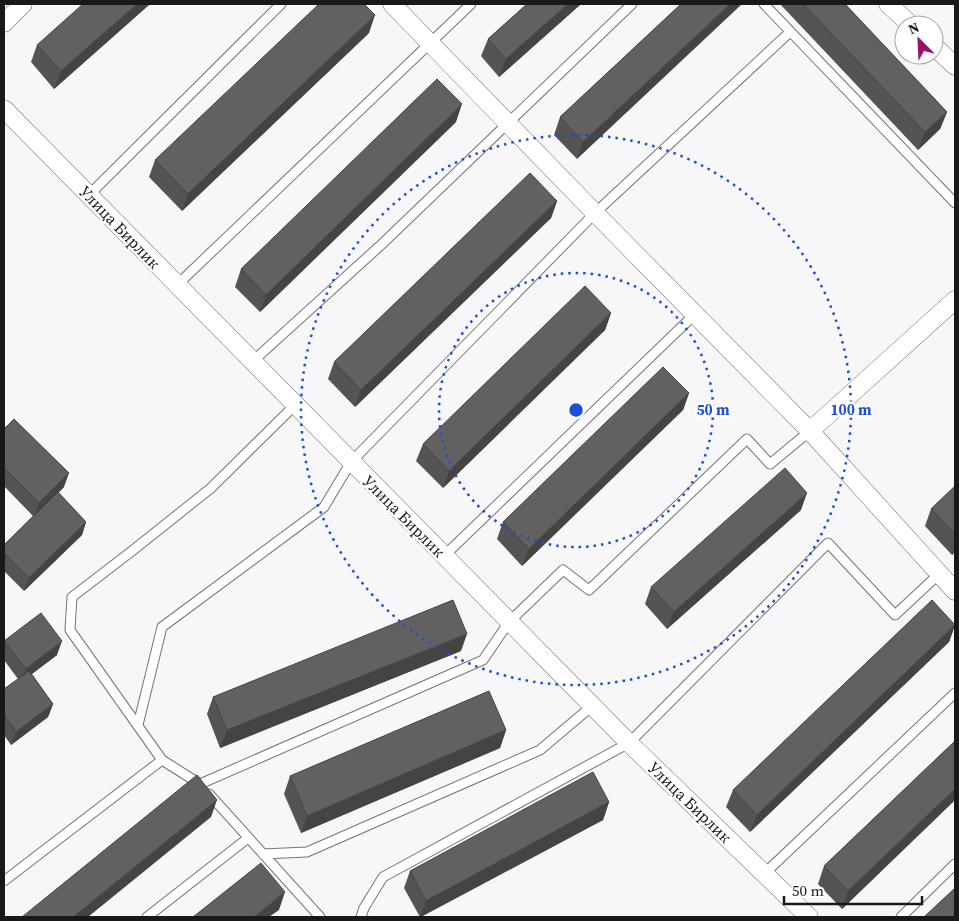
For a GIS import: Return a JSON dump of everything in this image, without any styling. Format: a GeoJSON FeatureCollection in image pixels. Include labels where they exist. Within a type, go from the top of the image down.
{"type":"FeatureCollection","features":[{"type":"Feature","properties":{"kind":"street"},"geometry":{"type":"LineString","coordinates":[[4,23],[23,4]]}},
{"type":"Feature","properties":{"kind":"street"},"geometry":{"type":"LineString","coordinates":[[392,4],[810,431],[950,583]]}},
{"type":"Feature","properties":{"kind":"street"},"geometry":{"type":"LineString","coordinates":[[944,54],[954,62]]}},
{"type":"Feature","properties":{"kind":"street","name":"Улица Бирлик"},"geometry":{"type":"LineString","coordinates":[[4,109],[629,744],[810,917]]}},
{"type":"Feature","properties":{"kind":"street"},"geometry":{"type":"LineString","coordinates":[[810,431],[955,300]]}},
{"type":"Feature","properties":{"kind":"lane"},"geometry":{"type":"LineString","coordinates":[[89,195],[281,4]]}},
{"type":"Feature","properties":{"kind":"lane"},"geometry":{"type":"LineString","coordinates":[[177,285],[471,4]]}},
{"type":"Feature","properties":{"kind":"lane"},"geometry":{"type":"LineString","coordinates":[[252,362],[382,244],[632,4]]}},
{"type":"Feature","properties":{"kind":"lane"},"geometry":{"type":"LineString","coordinates":[[764,4],[955,203]]}},
{"type":"Feature","properties":{"kind":"lane"},"geometry":{"type":"LineString","coordinates":[[138,726],[162,628],[324,507],[351,462],[595,213],[790,32]]}},
{"type":"Feature","properties":{"kind":"lane"},"geometry":{"type":"LineString","coordinates":[[444,556],[695,314]]}},
{"type":"Feature","properties":{"kind":"lane"},"geometry":{"type":"LineString","coordinates":[[295,405],[211,488],[72,597],[70,630],[162,760],[200,784],[320,917]]}},
{"type":"Feature","properties":{"kind":"lane"},"geometry":{"type":"LineString","coordinates":[[200,784],[483,660],[509,622],[563,570],[589,590],[747,438],[770,464],[810,431]]}},
{"type":"Feature","properties":{"kind":"lane"},"geometry":{"type":"LineString","coordinates":[[361,917],[364,908],[383,877],[629,744],[828,543],[895,615],[950,583]]}},
{"type":"Feature","properties":{"kind":"lane"},"geometry":{"type":"LineString","coordinates":[[764,874],[955,693]]}},
{"type":"Feature","properties":{"kind":"lane"},"geometry":{"type":"LineString","coordinates":[[263,854],[307,852],[540,750],[592,706]]}},
{"type":"Feature","properties":{"kind":"lane"},"geometry":{"type":"LineString","coordinates":[[4,881],[162,760]]}},
{"type":"Feature","properties":{"kind":"lane"},"geometry":{"type":"LineString","coordinates":[[147,917],[248,838]]}},
{"type":"Feature","properties":{"kind":"lane"},"geometry":{"type":"LineString","coordinates":[[901,917],[955,864]]}},
{"type":"Feature","properties":{"kind":"building"},"geometry":{"type":"Polygon","coordinates":[[[83,4],[137,4],[61,71],[37,45],[83,4]]]}},
{"type":"Feature","properties":{"kind":"building"},"geometry":{"type":"Polygon","coordinates":[[[319,4],[364,4],[375,15],[188,194],[155,160],[319,4]]]}},
{"type":"Feature","properties":{"kind":"building"},"geometry":{"type":"Polygon","coordinates":[[[527,4],[568,4],[506,59],[488,39],[527,4]]]}},
{"type":"Feature","properties":{"kind":"building"},"geometry":{"type":"Polygon","coordinates":[[[681,4],[730,4],[583,142],[560,117],[681,4]]]}},
{"type":"Feature","properties":{"kind":"building"},"geometry":{"type":"Polygon","coordinates":[[[803,4],[845,4],[894,56],[894,65],[903,65],[947,112],[925,132],[803,4]]]}},
{"type":"Feature","properties":{"kind":"building"},"geometry":{"type":"Polygon","coordinates":[[[437,79],[462,104],[266,295],[241,269],[437,79]]]}},
{"type":"Feature","properties":{"kind":"building"},"geometry":{"type":"Polygon","coordinates":[[[530,173],[557,201],[361,390],[334,362],[530,173]]]}},
{"type":"Feature","properties":{"kind":"building"},"geometry":{"type":"Polygon","coordinates":[[[585,286],[611,313],[449,471],[423,444],[585,286]]]}},
{"type":"Feature","properties":{"kind":"building"},"geometry":{"type":"Polygon","coordinates":[[[663,367],[689,393],[529,549],[503,522],[663,367]]]}},
{"type":"Feature","properties":{"kind":"building"},"geometry":{"type":"Polygon","coordinates":[[[14,419],[69,473],[39,503],[4,468],[4,429],[14,419]]]}},
{"type":"Feature","properties":{"kind":"building"},"geometry":{"type":"Polygon","coordinates":[[[785,468],[807,493],[674,612],[651,587],[785,468]]]}},
{"type":"Feature","properties":{"kind":"building"},"geometry":{"type":"Polygon","coordinates":[[[955,486],[955,534],[931,509],[955,486]]]}},
{"type":"Feature","properties":{"kind":"building"},"geometry":{"type":"Polygon","coordinates":[[[58,492],[86,522],[29,578],[4,553],[4,545],[58,492]]]}},
{"type":"Feature","properties":{"kind":"building"},"geometry":{"type":"Polygon","coordinates":[[[453,600],[467,634],[227,730],[213,697],[453,600]]]}},
{"type":"Feature","properties":{"kind":"building"},"geometry":{"type":"Polygon","coordinates":[[[932,600],[955,625],[757,815],[733,790],[932,600]]]}},
{"type":"Feature","properties":{"kind":"building"},"geometry":{"type":"Polygon","coordinates":[[[41,613],[62,641],[26,669],[4,641],[41,613]]]}},
{"type":"Feature","properties":{"kind":"building"},"geometry":{"type":"Polygon","coordinates":[[[29,671],[53,704],[16,732],[4,715],[4,689],[29,671]]]}},
{"type":"Feature","properties":{"kind":"building"},"geometry":{"type":"Polygon","coordinates":[[[489,691],[506,730],[307,816],[290,776],[489,691]]]}},
{"type":"Feature","properties":{"kind":"building"},"geometry":{"type":"Polygon","coordinates":[[[955,741],[955,789],[848,891],[824,866],[955,741]]]}},
{"type":"Feature","properties":{"kind":"building"},"geometry":{"type":"Polygon","coordinates":[[[593,772],[609,802],[426,901],[410,871],[593,772]]]}},
{"type":"Feature","properties":{"kind":"building"},"geometry":{"type":"Polygon","coordinates":[[[197,775],[217,800],[73,917],[22,917],[197,775]]]}},
{"type":"Feature","properties":{"kind":"building"},"geometry":{"type":"Polygon","coordinates":[[[261,863],[285,892],[254,917],[193,917],[261,863]]]}},
{"type":"Feature","properties":{"kind":"building"},"geometry":{"type":"Polygon","coordinates":[[[955,888],[955,917],[924,917],[955,888]]]}}]}
